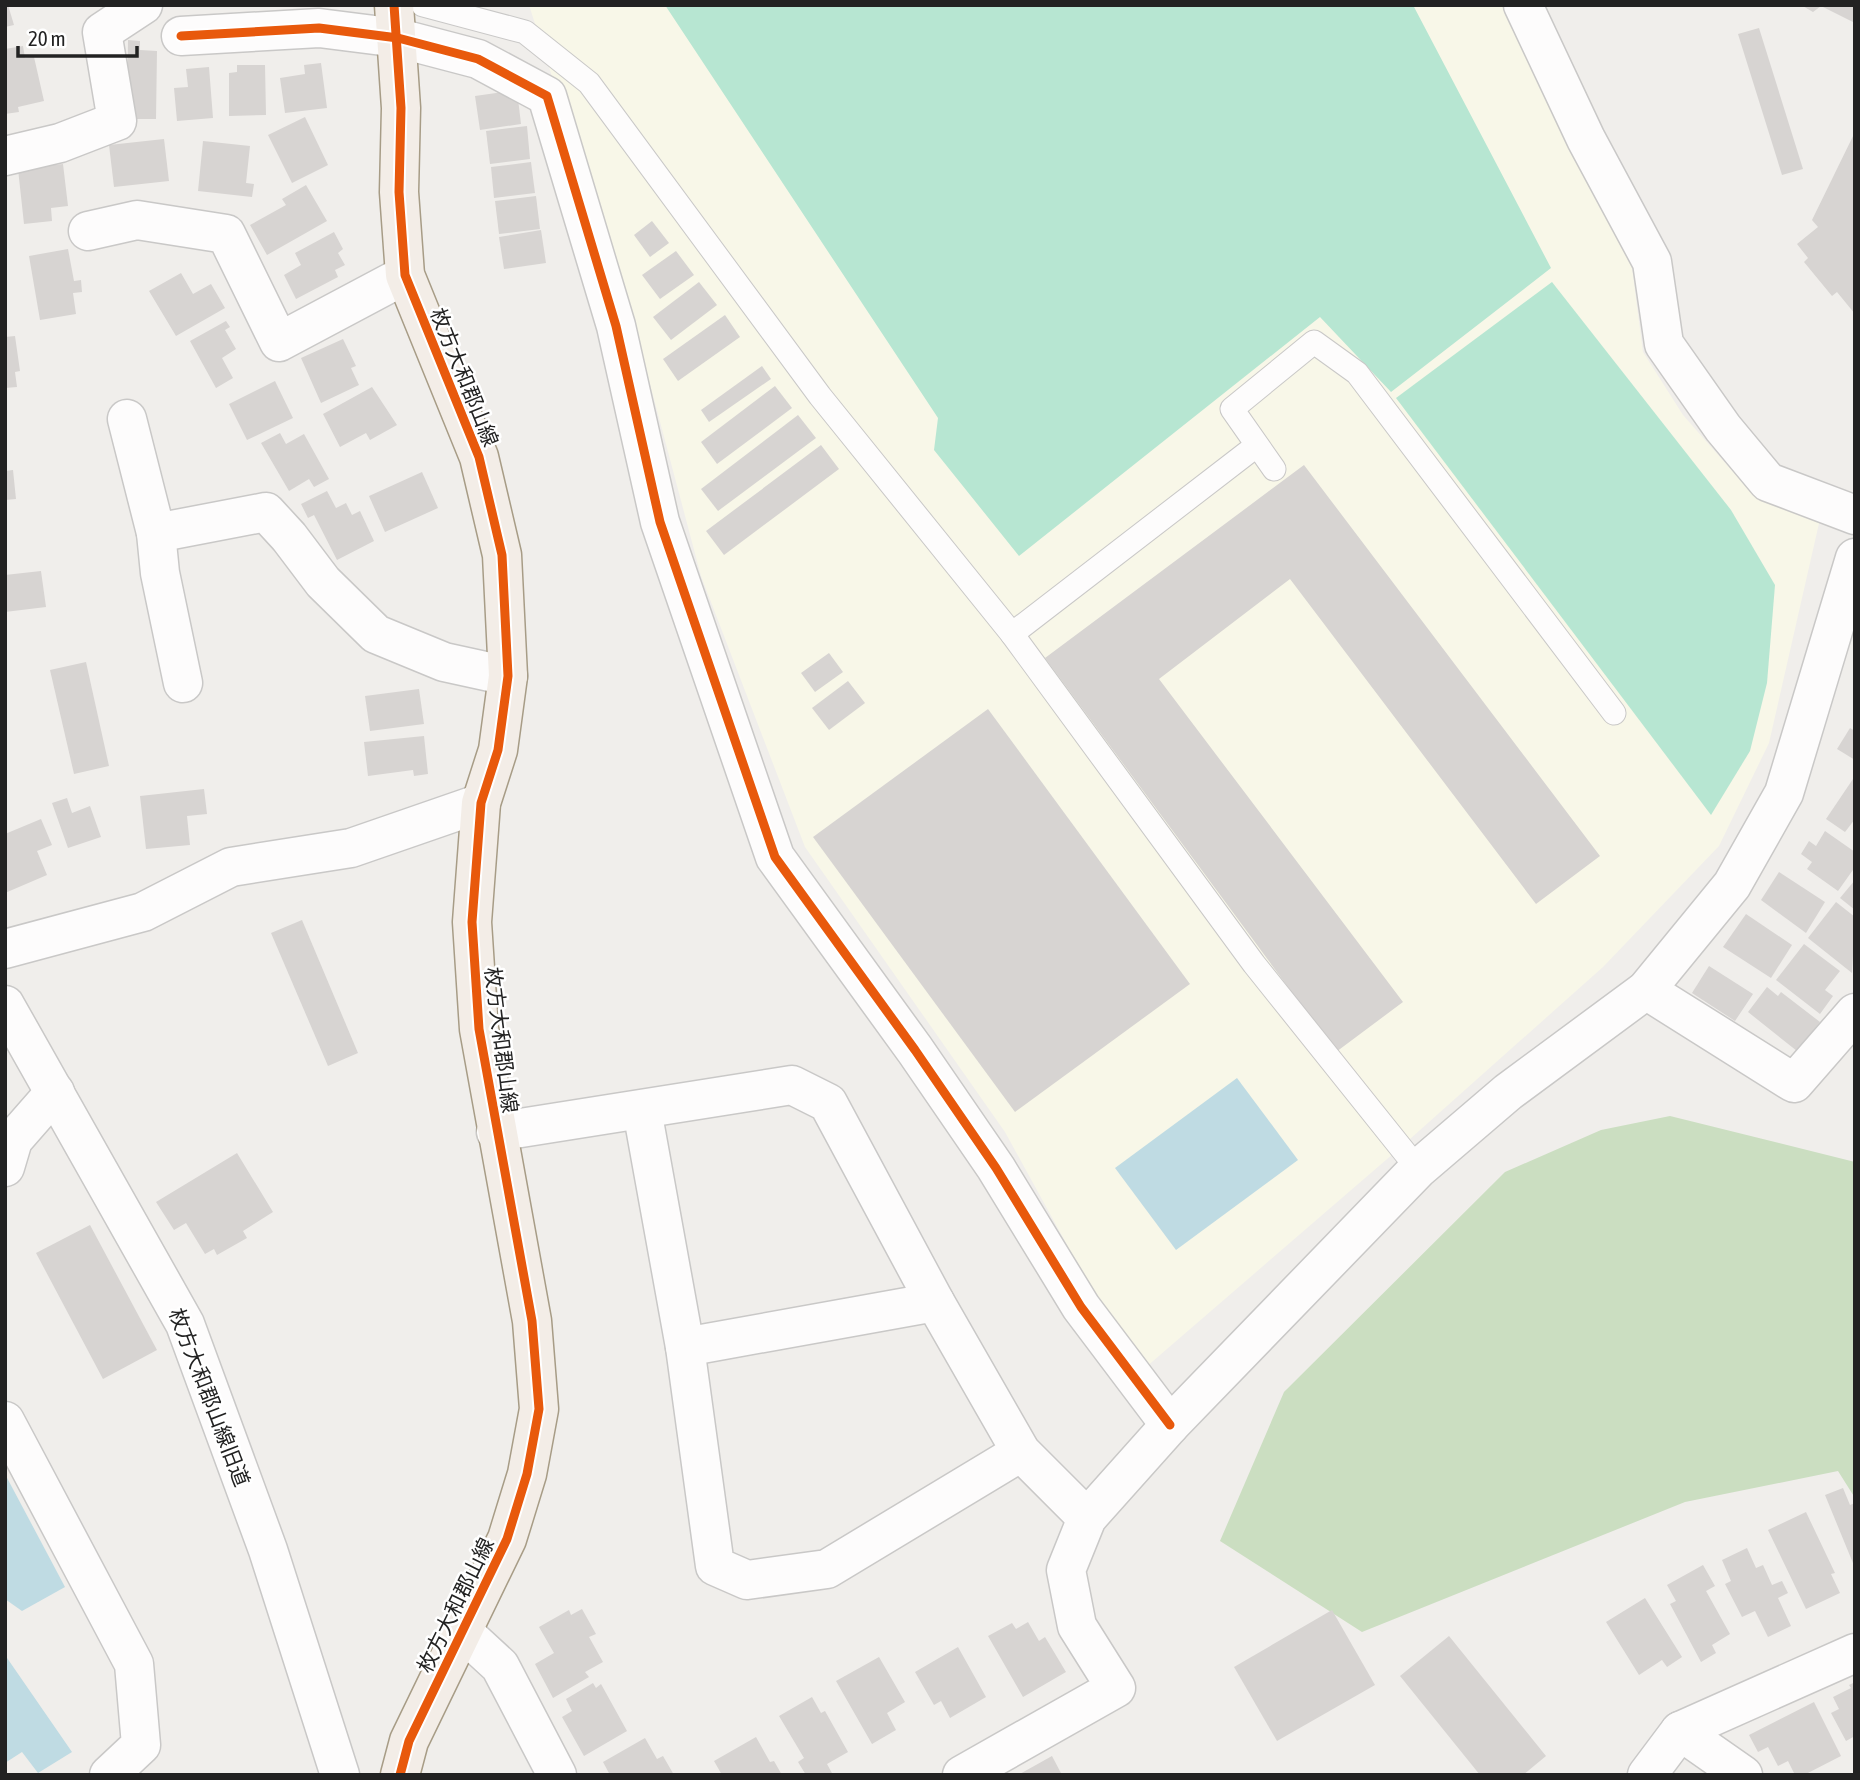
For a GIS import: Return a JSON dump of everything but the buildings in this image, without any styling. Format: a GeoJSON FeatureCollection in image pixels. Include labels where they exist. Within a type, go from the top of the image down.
{"type":"FeatureCollection","features":[{"type":"Feature","properties":{"kind":"main road","name":"枚方大和郡山線"},"geometry":{"type":"LineString","coordinates":[[396,22],[401,108],[399,192],[405,275],[480,457],[502,555],[509,676],[498,750],[481,803],[472,922],[479,1029],[532,1321],[539,1409],[527,1474],[507,1539],[409,1741],[400,1775]]}},
{"type":"Feature","properties":{"kind":"street"},"geometry":{"type":"LineString","coordinates":[[5,156],[60,143],[117,121],[102,32],[143,5]]}},
{"type":"Feature","properties":{"kind":"street"},"geometry":{"type":"LineString","coordinates":[[1523,5],[1586,139],[1652,262],[1664,344],[1723,428],[1768,482],[1855,515]]}},
{"type":"Feature","properties":{"kind":"street"},"geometry":{"type":"LineString","coordinates":[[181,36],[396,22],[478,59],[547,96],[616,326],[660,522],[775,857],[915,1050],[996,1168],[1081,1307],[1170,1425]]}},
{"type":"Feature","properties":{"kind":"street"},"geometry":{"type":"LineString","coordinates":[[88,230],[137,220],[226,234],[279,342],[405,275]]}},
{"type":"Feature","properties":{"kind":"street"},"geometry":{"type":"LineString","coordinates":[[127,419],[156,533],[160,573],[183,683]]}},
{"type":"Feature","properties":{"kind":"street"},"geometry":{"type":"LineString","coordinates":[[156,533],[266,512],[323,582],[376,634],[444,662],[509,676]]}},
{"type":"Feature","properties":{"kind":"street"},"geometry":{"type":"LineString","coordinates":[[962,1775],[1116,1688],[1077,1626],[1066,1570],[1087,1518],[1170,1425],[1418,1169],[1508,1092],[1646,990],[1732,885],[1784,793],[1855,558]]}},
{"type":"Feature","properties":{"kind":"street"},"geometry":{"type":"LineString","coordinates":[[5,949],[143,912],[231,867],[351,848],[481,803]]}},
{"type":"Feature","properties":{"kind":"street"},"geometry":{"type":"LineString","coordinates":[[1646,990],[1794,1083],[1855,1013]]}},
{"type":"Feature","properties":{"kind":"street","name":"枚方大和郡山線旧道"},"geometry":{"type":"LineString","coordinates":[[5,1005],[185,1324],[268,1550],[337,1773],[340,1775]]}},
{"type":"Feature","properties":{"kind":"street"},"geometry":{"type":"LineString","coordinates":[[496,1132],[792,1085],[828,1103],[935,1302],[1021,1452],[1087,1518]]}},
{"type":"Feature","properties":{"kind":"street"},"geometry":{"type":"LineString","coordinates":[[5,1167],[13,1140],[55,1092]]}},
{"type":"Feature","properties":{"kind":"street"},"geometry":{"type":"LineString","coordinates":[[642,1110],[685,1347],[715,1566],[747,1580],[827,1569],[1021,1452]]}},
{"type":"Feature","properties":{"kind":"street"},"geometry":{"type":"LineString","coordinates":[[685,1347],[935,1302]]}},
{"type":"Feature","properties":{"kind":"street"},"geometry":{"type":"LineString","coordinates":[[5,1421],[134,1664],[141,1745],[109,1775]]}},
{"type":"Feature","properties":{"kind":"street"},"geometry":{"type":"LineString","coordinates":[[462,1631],[500,1666],[557,1775]]}},
{"type":"Feature","properties":{"kind":"street"},"geometry":{"type":"LineString","coordinates":[[1647,1775],[1680,1731],[1855,1653]]}},
{"type":"Feature","properties":{"kind":"street"},"geometry":{"type":"LineString","coordinates":[[1680,1731],[1744,1775]]}},
{"type":"Feature","properties":{"kind":"lane"},"geometry":{"type":"LineString","coordinates":[[423,5],[525,32],[589,83],[820,396],[1012,634],[1254,964],[1418,1169]]}},
{"type":"Feature","properties":{"kind":"lane"},"geometry":{"type":"LineString","coordinates":[[1274,469],[1232,409],[1314,342],[1357,373],[1614,713]]}},
{"type":"Feature","properties":{"kind":"lane"},"geometry":{"type":"LineString","coordinates":[[1012,634],[1256,446]]}},
{"type":"Feature","properties":{"kind":"shaded area"},"geometry":{"type":"Polygon","coordinates":[[[529,5],[1505,5],[1580,150],[1632,268],[1643,352],[1683,415],[1748,489],[1820,519],[1769,743],[1719,846],[1603,967],[1401,1147],[1138,1374],[1005,1132],[805,847],[701,576],[646,369],[529,5]]]}},
{"type":"Feature","properties":{"kind":"green space"},"geometry":{"type":"Polygon","coordinates":[[[665,5],[1413,5],[1551,268],[1391,392],[1320,317],[1019,556],[934,450],[938,418],[665,5]]]}},
{"type":"Feature","properties":{"kind":"green space"},"geometry":{"type":"Polygon","coordinates":[[[1552,282],[1731,510],[1775,585],[1767,683],[1750,751],[1711,815],[1396,398],[1552,282]]]}},
{"type":"Feature","properties":{"kind":"green space"},"geometry":{"type":"Polygon","coordinates":[[[1670,1116],[1855,1162],[1855,1498],[1838,1471],[1685,1502],[1362,1632],[1220,1541],[1284,1392],[1505,1172],[1601,1130],[1670,1116]]]}},
{"type":"Feature","properties":{"kind":"water"},"geometry":{"type":"Polygon","coordinates":[[[1237,1078],[1298,1160],[1176,1250],[1115,1168],[1237,1078]]]}},
{"type":"Feature","properties":{"kind":"water"},"geometry":{"type":"Polygon","coordinates":[[[5,1474],[65,1587],[22,1611],[5,1599],[5,1474]]]}},
{"type":"Feature","properties":{"kind":"water"},"geometry":{"type":"Polygon","coordinates":[[[5,1655],[72,1752],[38,1773],[22,1752],[5,1763],[5,1655]]]}},
{"type":"Feature","properties":{"kind":"cycle path"},"geometry":{"type":"LineString","coordinates":[[394,5],[401,108],[399,192],[405,275],[479,457],[502,555],[508,676],[498,750],[481,803],[472,922],[479,1029],[532,1321],[539,1409],[527,1474],[507,1539],[409,1741],[400,1775]]}},
{"type":"Feature","properties":{"kind":"cycle path"},"geometry":{"type":"LineString","coordinates":[[181,36],[319,28],[398,38],[478,59],[547,96],[616,326],[660,522],[775,857],[915,1050],[996,1168],[1081,1307],[1170,1425]]}}]}
